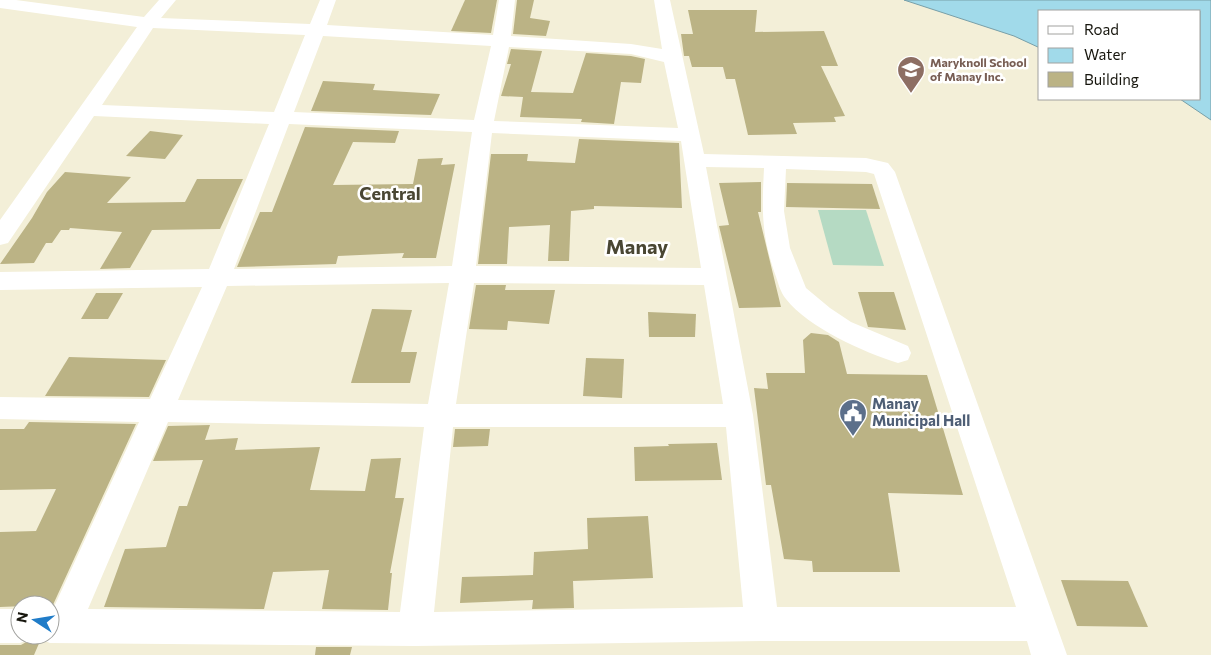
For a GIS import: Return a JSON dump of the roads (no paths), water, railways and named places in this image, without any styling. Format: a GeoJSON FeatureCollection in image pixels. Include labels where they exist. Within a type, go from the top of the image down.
{"type":"FeatureCollection","features":[{"type":"Feature","properties":{"kind":"street"},"geometry":{"type":"LineString","coordinates":[[0,237],[148,23],[168,0]]}},
{"type":"Feature","properties":{"kind":"street"},"geometry":{"type":"LineString","coordinates":[[60,618],[160,411],[218,278],[328,0]]}},
{"type":"Feature","properties":{"kind":"street"},"geometry":{"type":"LineString","coordinates":[[415,629],[440,416],[463,274],[483,126],[501,41],[507,0]]}},
{"type":"Feature","properties":{"kind":"street"},"geometry":{"type":"LineString","coordinates":[[662,0],[692,147],[739,415],[762,624]]}},
{"type":"Feature","properties":{"kind":"street"},"geometry":{"type":"LineString","coordinates":[[0,15],[9,4],[148,23],[316,30],[641,50],[674,60]]}},
{"type":"Feature","properties":{"kind":"street"},"geometry":{"type":"LineString","coordinates":[[89,110],[483,126],[692,147],[775,162],[866,165],[880,168],[886,174],[1049,655]]}},
{"type":"Feature","properties":{"kind":"street"},"geometry":{"type":"LineString","coordinates":[[775,162],[773,211],[778,248],[795,293],[821,315],[842,329],[898,353]]}},
{"type":"Feature","properties":{"kind":"street"},"geometry":{"type":"LineString","coordinates":[[0,281],[463,274],[716,277]]}},
{"type":"Feature","properties":{"kind":"street"},"geometry":{"type":"LineString","coordinates":[[0,408],[440,416],[739,415]]}},
{"type":"Feature","properties":{"kind":"street"},"geometry":{"type":"LineString","coordinates":[[60,626],[415,629],[762,624],[1037,624]]}},
{"type":"Feature","properties":{"kind":"water"},"geometry":{"type":"Polygon","coordinates":[[[904,0],[1211,0],[1211,120],[1181,100],[1201,100],[1201,10],[1038,10],[1038,47],[1014,36],[904,0]]]}},
{"type":"Feature","properties":{"kind":"place","name":"Maryknoll School of Manay Inc."},"geometry":{"type":"Point","coordinates":[911,94]}},
{"type":"Feature","properties":{"kind":"place","name":"Manay Municipal Hall"},"geometry":{"type":"Point","coordinates":[853,437]}},
{"type":"Feature","properties":{"kind":"district","name":"Central"},"geometry":{"type":"Point","coordinates":[390,194]}},
{"type":"Feature","properties":{"kind":"district","name":"Manay"},"geometry":{"type":"Point","coordinates":[637,247]}}]}
